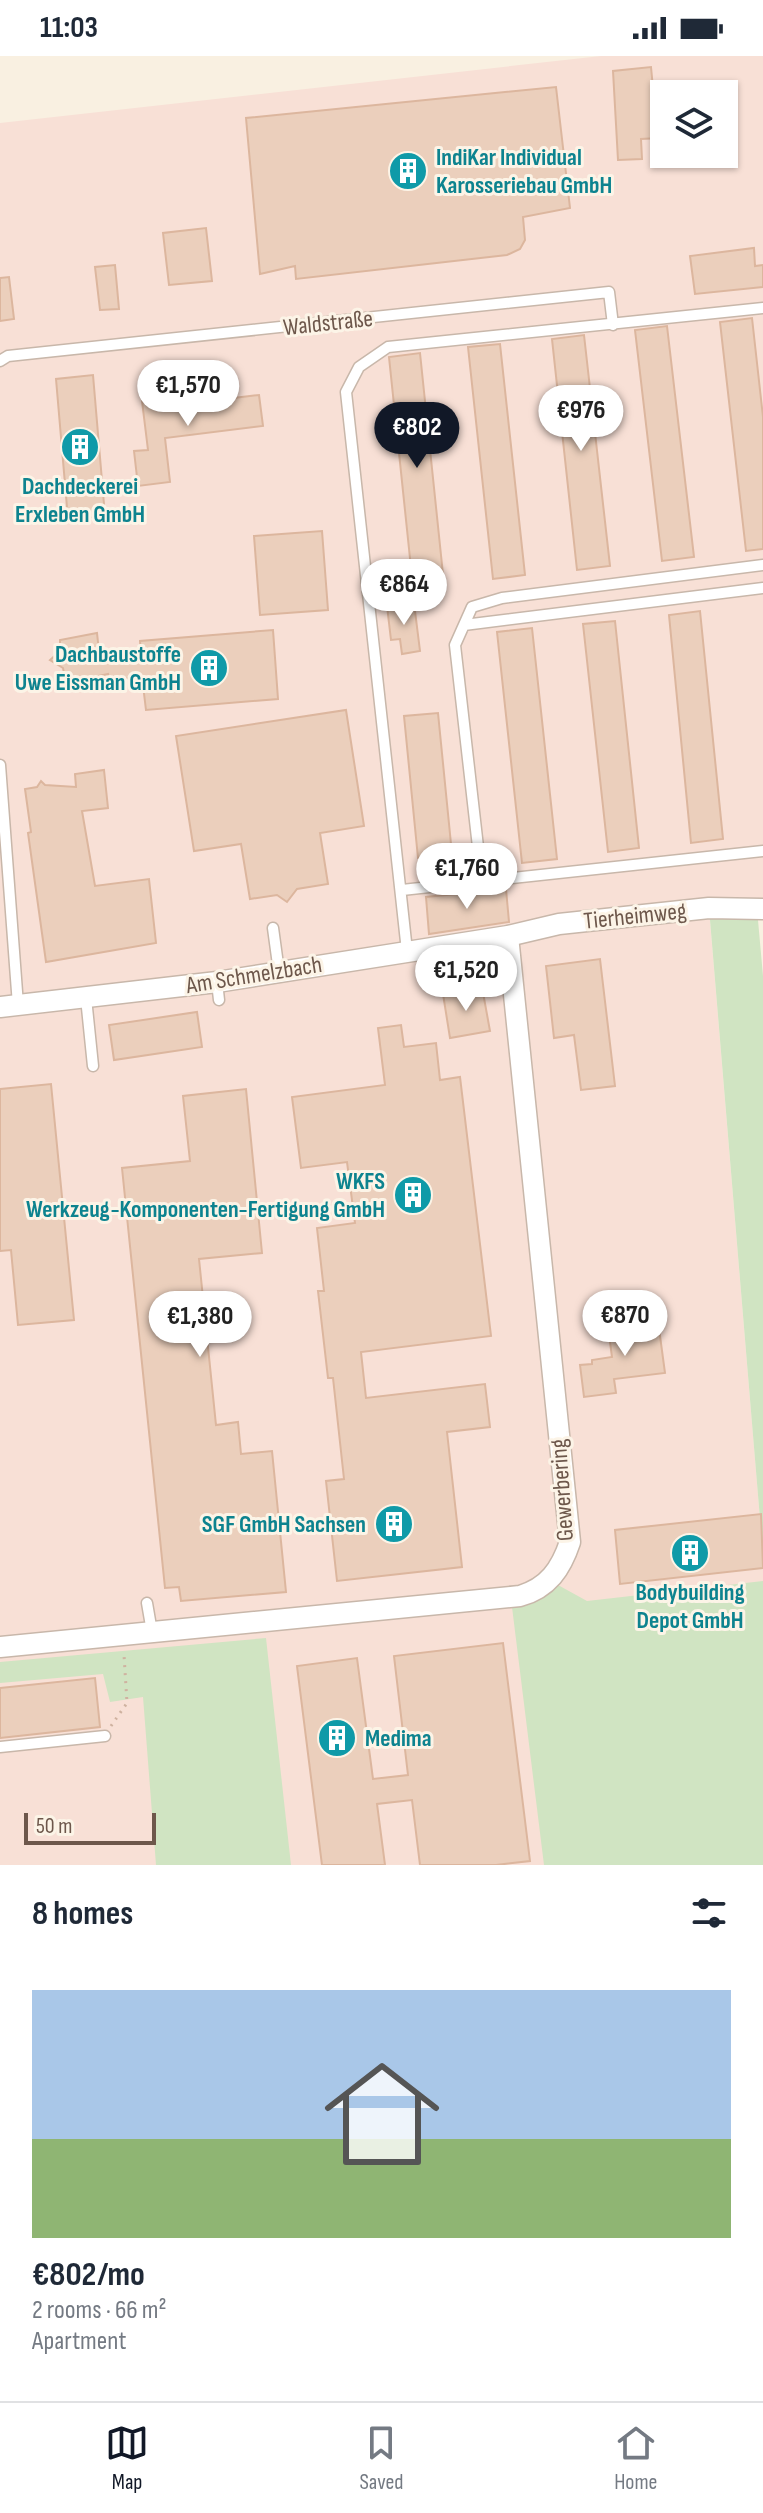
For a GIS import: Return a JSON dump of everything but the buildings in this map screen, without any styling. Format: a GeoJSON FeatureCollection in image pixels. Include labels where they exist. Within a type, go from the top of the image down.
{"type":"FeatureCollection","features":[{"type":"Feature","properties":{"kind":"street","name":"Tierheimweg"},"geometry":{"type":"LineString","coordinates":[[508,936],[559,924],[674,911],[763,909]]}},
{"type":"Feature","properties":{"kind":"street","name":"Am Schmelzbach"},"geometry":{"type":"LineString","coordinates":[[9,1006],[86,998],[218,991],[279,972],[508,936]]}},
{"type":"Feature","properties":{"kind":"street","name":"Gewerbering"},"geometry":{"type":"LineString","coordinates":[[0,1647],[520,1596],[536,1591],[563,1562],[570,1542],[508,936]]}},
{"type":"Feature","properties":{"kind":"lane","name":"Waldstraße"},"geometry":{"type":"LineString","coordinates":[[0,361],[8,356],[609,292],[613,325]]}},
{"type":"Feature","properties":{"kind":"lane"},"geometry":{"type":"LineString","coordinates":[[407,951],[346,392],[359,367],[388,347],[763,308]]}},
{"type":"Feature","properties":{"kind":"lane"},"geometry":{"type":"LineString","coordinates":[[482,882],[455,645],[472,607],[502,598],[763,565]]}},
{"type":"Feature","properties":{"kind":"lane"},"geometry":{"type":"LineString","coordinates":[[464,625],[763,588]]}},
{"type":"Feature","properties":{"kind":"lane"},"geometry":{"type":"LineString","coordinates":[[0,765],[9,1006]]}},
{"type":"Feature","properties":{"kind":"lane"},"geometry":{"type":"LineString","coordinates":[[402,890],[763,851]]}},
{"type":"Feature","properties":{"kind":"lane"},"geometry":{"type":"LineString","coordinates":[[273,928],[279,972]]}},
{"type":"Feature","properties":{"kind":"lane"},"geometry":{"type":"LineString","coordinates":[[86,998],[93,1066]]}},
{"type":"Feature","properties":{"kind":"lane"},"geometry":{"type":"LineString","coordinates":[[147,1603],[152,1632]]}},
{"type":"Feature","properties":{"kind":"lane"},"geometry":{"type":"LineString","coordinates":[[0,1747],[105,1736]]}},
{"type":"Feature","properties":{"kind":"path"},"geometry":{"type":"LineString","coordinates":[[105,1736],[127,1703],[123,1635]]}},
{"type":"Feature","properties":{"kind":"shaded area"},"geometry":{"type":"Polygon","coordinates":[[[601,56],[763,56],[763,908],[709,909],[763,1555],[763,1765],[739,1865],[0,1865],[0,123],[601,56]]]}},
{"type":"Feature","properties":{"kind":"green space"},"geometry":{"type":"Polygon","coordinates":[[[709,908],[757,909],[763,976],[763,1555],[709,908]]]}},
{"type":"Feature","properties":{"kind":"green space"},"geometry":{"type":"Polygon","coordinates":[[[763,1581],[763,1865],[544,1865],[512,1607],[543,1597],[558,1585],[587,1601],[763,1581]]]}},
{"type":"Feature","properties":{"kind":"green space"},"geometry":{"type":"Polygon","coordinates":[[[266,1638],[291,1865],[156,1865],[143,1697],[110,1702],[103,1674],[0,1683],[0,1662],[266,1638]]]}},
{"type":"Feature","properties":{"kind":"place","name":"IndiKar Individual Karosseriebau GmbH"},"geometry":{"type":"Point","coordinates":[408,171]}},
{"type":"Feature","properties":{"kind":"place","name":"Dachdeckerei Erxleben GmbH"},"geometry":{"type":"Point","coordinates":[80,447]}},
{"type":"Feature","properties":{"kind":"place","name":"Dachbaustoffe Uwe Eissman GmbH"},"geometry":{"type":"Point","coordinates":[209,668]}},
{"type":"Feature","properties":{"kind":"place","name":"WKFS Werkzeug-Komponenten-Fertigung GmbH"},"geometry":{"type":"Point","coordinates":[413,1195]}},
{"type":"Feature","properties":{"kind":"place","name":"SGF GmbH Sachsen"},"geometry":{"type":"Point","coordinates":[394,1524]}},
{"type":"Feature","properties":{"kind":"place","name":"Bodybuilding Depot GmbH"},"geometry":{"type":"Point","coordinates":[690,1553]}},
{"type":"Feature","properties":{"kind":"place","name":"Medima"},"geometry":{"type":"Point","coordinates":[337,1738]}}]}
